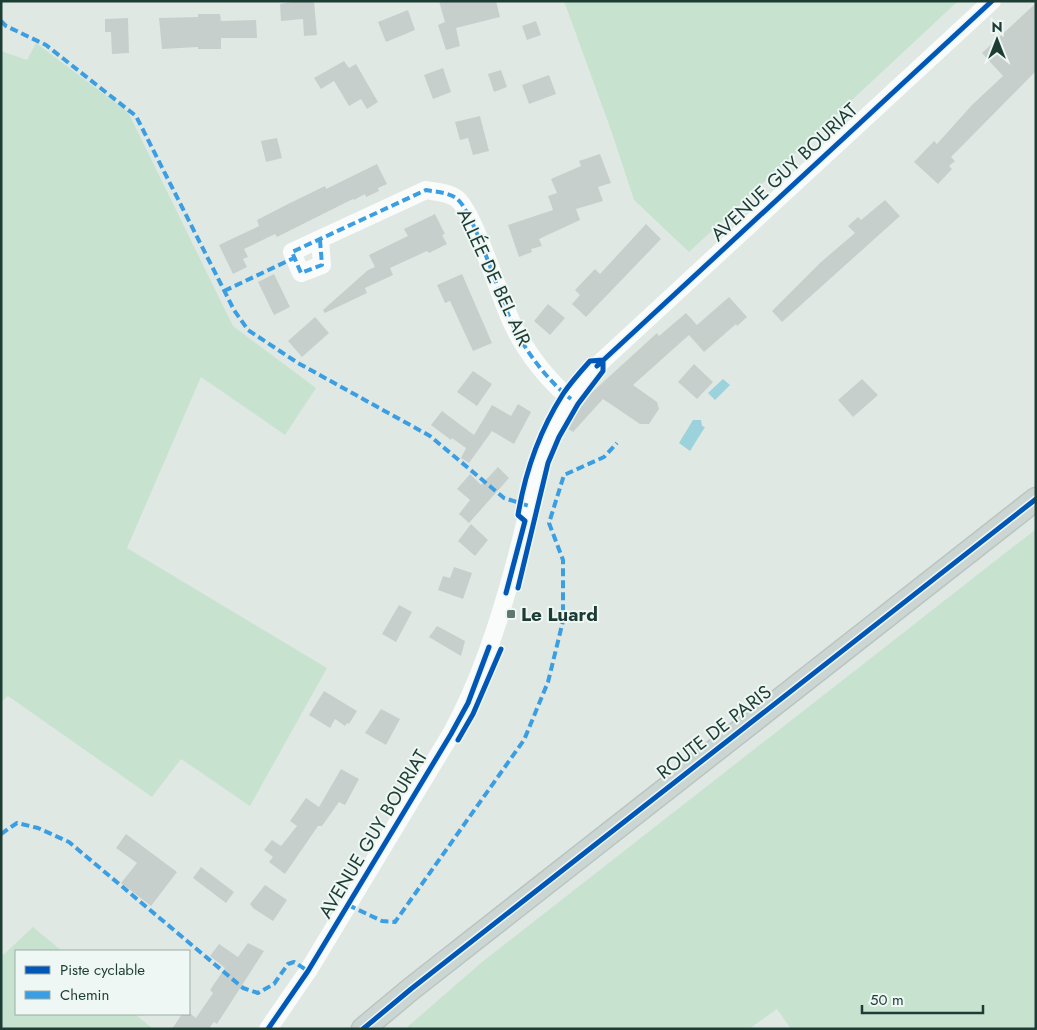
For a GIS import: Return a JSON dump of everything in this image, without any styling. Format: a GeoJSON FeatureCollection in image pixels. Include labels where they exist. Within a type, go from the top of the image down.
{"type":"FeatureCollection","features":[{"type":"Feature","properties":{"kind":"main road","name":"ROUTE DE PARIS"},"geometry":{"type":"LineString","coordinates":[[363,1029],[411,989],[1036,498]]}},
{"type":"Feature","properties":{"kind":"main road","name":"ROUTE DE PARIS"},"geometry":{"type":"LineString","coordinates":[[352,1029],[411,989]]}},
{"type":"Feature","properties":{"kind":"street","name":"AVENUE GUY BOURIAT"},"geometry":{"type":"LineString","coordinates":[[268,1029],[308,971],[468,703],[483,665],[506,593],[542,458],[555,428],[586,377],[992,1]]}},
{"type":"Feature","properties":{"kind":"street","name":"ALLÉE DE BEL AIR"},"geometry":{"type":"LineString","coordinates":[[320,240],[426,190],[457,198],[470,217],[514,327],[534,360],[571,399]]}},
{"type":"Feature","properties":{"kind":"green space"},"geometry":{"type":"Polygon","coordinates":[[[564,1],[958,1],[689,252],[634,200],[564,1]]]}},
{"type":"Feature","properties":{"kind":"green space"},"geometry":{"type":"Polygon","coordinates":[[[36,43],[128,112],[233,326],[316,388],[285,435],[201,377],[127,548],[327,668],[250,806],[181,759],[152,797],[8,696],[1,702],[1,51],[27,60],[36,43]]]}},
{"type":"Feature","properties":{"kind":"green space"},"geometry":{"type":"Polygon","coordinates":[[[1036,529],[1036,1029],[791,1029],[777,1009],[749,1029],[405,1029],[482,962],[1036,529]]]}},
{"type":"Feature","properties":{"kind":"green space"},"geometry":{"type":"Polygon","coordinates":[[[33,927],[61,950],[15,950],[15,1015],[136,1015],[153,1029],[1,1029],[1,957],[33,927]]]}},
{"type":"Feature","properties":{"kind":"water"},"geometry":{"type":"Polygon","coordinates":[[[723,379],[730,385],[715,400],[708,393],[723,379]]]}},
{"type":"Feature","properties":{"kind":"water"},"geometry":{"type":"Polygon","coordinates":[[[693,420],[701,420],[702,426],[705,427],[690,451],[679,443],[693,420]]]}},
{"type":"Feature","properties":{"kind":"building"},"geometry":{"type":"Polygon","coordinates":[[[314,1],[317,35],[304,36],[303,19],[281,21],[280,4],[314,1]]]}},
{"type":"Feature","properties":{"kind":"building"},"geometry":{"type":"Polygon","coordinates":[[[439,1],[496,1],[500,17],[456,28],[460,46],[446,50],[438,25],[445,22],[439,1]]]}},
{"type":"Feature","properties":{"kind":"building"},"geometry":{"type":"Polygon","coordinates":[[[1036,3],[1036,71],[951,157],[955,161],[949,166],[952,169],[938,184],[914,162],[934,141],[937,144],[972,105],[1003,76],[982,53],[1036,3]]]}},
{"type":"Feature","properties":{"kind":"building"},"geometry":{"type":"Polygon","coordinates":[[[408,10],[415,30],[386,42],[378,22],[408,10]]]}},
{"type":"Feature","properties":{"kind":"building"},"geometry":{"type":"Polygon","coordinates":[[[198,14],[220,14],[221,21],[256,20],[257,38],[221,38],[221,49],[198,49],[198,47],[162,49],[159,18],[198,17],[198,14]]]}},
{"type":"Feature","properties":{"kind":"building"},"geometry":{"type":"Polygon","coordinates":[[[128,18],[129,53],[112,54],[111,32],[105,32],[105,19],[128,18]]]}},
{"type":"Feature","properties":{"kind":"building"},"geometry":{"type":"Polygon","coordinates":[[[536,21],[541,35],[527,40],[522,26],[536,21]]]}},
{"type":"Feature","properties":{"kind":"building"},"geometry":{"type":"Polygon","coordinates":[[[344,61],[349,68],[356,64],[378,102],[367,109],[361,99],[349,106],[334,81],[321,89],[314,78],[344,61]]]}},
{"type":"Feature","properties":{"kind":"building"},"geometry":{"type":"Polygon","coordinates":[[[443,68],[451,92],[433,99],[424,75],[443,68]]]}},
{"type":"Feature","properties":{"kind":"building"},"geometry":{"type":"Polygon","coordinates":[[[501,70],[507,87],[494,92],[488,74],[501,70]]]}},
{"type":"Feature","properties":{"kind":"building"},"geometry":{"type":"Polygon","coordinates":[[[549,75],[556,94],[529,104],[522,85],[549,75]]]}},
{"type":"Feature","properties":{"kind":"building"},"geometry":{"type":"Polygon","coordinates":[[[480,116],[489,151],[473,155],[468,138],[460,140],[455,122],[480,116]]]}},
{"type":"Feature","properties":{"kind":"building"},"geometry":{"type":"Polygon","coordinates":[[[277,138],[282,158],[266,162],[261,141],[277,138]]]}},
{"type":"Feature","properties":{"kind":"building"},"geometry":{"type":"Polygon","coordinates":[[[600,154],[611,183],[598,187],[603,201],[576,209],[580,220],[539,239],[542,246],[531,249],[532,252],[519,257],[508,225],[553,210],[548,196],[557,193],[551,179],[581,166],[579,161],[600,154]]]}},
{"type":"Feature","properties":{"kind":"building"},"geometry":{"type":"Polygon","coordinates":[[[377,164],[387,184],[378,188],[379,191],[366,197],[365,194],[353,199],[277,237],[275,234],[244,249],[248,257],[243,259],[247,267],[233,274],[219,245],[259,226],[257,220],[290,203],[325,186],[326,189],[377,164]]]}},
{"type":"Feature","properties":{"kind":"building"},"geometry":{"type":"Polygon","coordinates":[[[885,200],[900,216],[782,322],[772,311],[821,262],[855,233],[848,226],[858,217],[861,220],[885,200]]]}},
{"type":"Feature","properties":{"kind":"building"},"geometry":{"type":"Polygon","coordinates":[[[435,214],[445,234],[442,235],[447,244],[390,268],[393,275],[365,288],[367,293],[325,313],[323,310],[368,270],[375,267],[369,255],[408,236],[404,229],[435,214]]]}},
{"type":"Feature","properties":{"kind":"building"},"geometry":{"type":"Polygon","coordinates":[[[646,224],[661,239],[586,317],[572,304],[580,295],[575,290],[595,269],[600,274],[646,224]]]}},
{"type":"Feature","properties":{"kind":"building"},"geometry":{"type":"Polygon","coordinates":[[[274,274],[290,307],[274,315],[258,282],[274,274]]]}},
{"type":"Feature","properties":{"kind":"building"},"geometry":{"type":"Polygon","coordinates":[[[462,274],[492,343],[473,351],[450,301],[445,303],[437,285],[462,274]]]}},
{"type":"Feature","properties":{"kind":"building"},"geometry":{"type":"Polygon","coordinates":[[[729,297],[747,317],[737,326],[736,324],[704,352],[689,335],[633,385],[657,402],[659,409],[649,424],[640,424],[603,399],[573,432],[567,428],[589,395],[657,333],[659,336],[686,313],[697,325],[729,297]]]}},
{"type":"Feature","properties":{"kind":"building"},"geometry":{"type":"Polygon","coordinates":[[[548,304],[565,318],[550,335],[534,321],[548,304]]]}},
{"type":"Feature","properties":{"kind":"building"},"geometry":{"type":"Polygon","coordinates":[[[315,317],[329,333],[302,357],[288,341],[315,317]]]}},
{"type":"Feature","properties":{"kind":"building"},"geometry":{"type":"Polygon","coordinates":[[[694,364],[713,382],[697,399],[678,382],[694,364]]]}},
{"type":"Feature","properties":{"kind":"building"},"geometry":{"type":"Polygon","coordinates":[[[473,371],[492,384],[477,406],[457,392],[473,371]]]}},
{"type":"Feature","properties":{"kind":"building"},"geometry":{"type":"Polygon","coordinates":[[[862,379],[878,395],[853,417],[838,400],[862,379]]]}},
{"type":"Feature","properties":{"kind":"building"},"geometry":{"type":"Polygon","coordinates":[[[518,404],[531,412],[514,444],[492,431],[469,463],[461,458],[466,448],[452,438],[451,440],[431,425],[442,411],[474,435],[492,405],[511,416],[518,404]]]}},
{"type":"Feature","properties":{"kind":"building"},"geometry":{"type":"Polygon","coordinates":[[[498,467],[509,478],[469,523],[459,514],[470,500],[457,489],[470,474],[481,485],[498,467]]]}},
{"type":"Feature","properties":{"kind":"building"},"geometry":{"type":"Polygon","coordinates":[[[471,524],[488,540],[475,556],[458,541],[471,524]]]}},
{"type":"Feature","properties":{"kind":"building"},"geometry":{"type":"Polygon","coordinates":[[[454,567],[472,573],[463,599],[438,590],[443,576],[450,578],[454,567]]]}},
{"type":"Feature","properties":{"kind":"building"},"geometry":{"type":"Polygon","coordinates":[[[399,605],[412,612],[396,642],[382,634],[399,605]]]}},
{"type":"Feature","properties":{"kind":"building"},"geometry":{"type":"Polygon","coordinates":[[[437,626],[465,641],[461,656],[429,637],[437,626]]]}},
{"type":"Feature","properties":{"kind":"building"},"geometry":{"type":"Polygon","coordinates":[[[324,691],[357,711],[349,724],[347,723],[345,726],[335,719],[330,728],[309,715],[324,691]]]}},
{"type":"Feature","properties":{"kind":"building"},"geometry":{"type":"Polygon","coordinates":[[[381,709],[400,719],[386,745],[365,733],[381,709]]]}},
{"type":"Feature","properties":{"kind":"building"},"geometry":{"type":"Polygon","coordinates":[[[341,769],[359,779],[345,805],[339,802],[322,826],[318,826],[285,874],[269,862],[273,857],[264,850],[272,840],[281,846],[297,826],[290,821],[306,798],[319,807],[341,769]]]}},
{"type":"Feature","properties":{"kind":"building"},"geometry":{"type":"Polygon","coordinates":[[[126,834],[177,872],[151,906],[121,883],[137,863],[116,848],[126,834]]]}},
{"type":"Feature","properties":{"kind":"building"},"geometry":{"type":"Polygon","coordinates":[[[201,867],[234,892],[226,903],[193,878],[201,867]]]}},
{"type":"Feature","properties":{"kind":"building"},"geometry":{"type":"Polygon","coordinates":[[[265,885],[287,900],[273,921],[250,904],[265,885]]]}},
{"type":"Feature","properties":{"kind":"building"},"geometry":{"type":"Polygon","coordinates":[[[248,943],[264,951],[217,1024],[214,1022],[210,1027],[213,1029],[172,1029],[181,1015],[191,1014],[196,1018],[213,993],[210,990],[225,968],[210,956],[219,944],[238,957],[248,943]]]}},
{"type":"Feature","properties":{"kind":"marked path"},"geometry":{"type":"LineString","coordinates":[[1,21],[6,26],[46,45],[136,116],[234,310],[248,330],[298,363],[430,436],[504,498],[529,506]]}},
{"type":"Feature","properties":{"kind":"marked path"},"geometry":{"type":"LineString","coordinates":[[320,240],[322,265],[301,273],[292,252],[426,190],[453,196],[463,206],[471,220],[519,337],[546,375],[571,399]]}},
{"type":"Feature","properties":{"kind":"marked path"},"geometry":{"type":"LineString","coordinates":[[224,291],[294,258]]}},
{"type":"Feature","properties":{"kind":"marked path"},"geometry":{"type":"LineString","coordinates":[[348,905],[382,921],[395,922],[524,740],[548,682],[563,621],[563,560],[549,523],[564,475],[604,457],[617,443]]}},
{"type":"Feature","properties":{"kind":"marked path"},"geometry":{"type":"LineString","coordinates":[[1,834],[17,823],[38,828],[69,842],[243,988],[258,993],[274,984],[288,964],[294,962],[308,971]]}},
{"type":"Feature","properties":{"kind":"cycle path"},"geometry":{"type":"LineString","coordinates":[[597,366],[992,1]]}},
{"type":"Feature","properties":{"kind":"cycle path"},"geometry":{"type":"LineString","coordinates":[[506,593],[525,521],[518,515],[521,499],[540,437],[563,394],[573,381],[590,361],[603,360],[603,371],[578,404],[559,437],[548,463],[518,588]]}},
{"type":"Feature","properties":{"kind":"cycle path"},"geometry":{"type":"LineString","coordinates":[[363,1029],[411,989],[1036,499]]}},
{"type":"Feature","properties":{"kind":"cycle path"},"geometry":{"type":"LineString","coordinates":[[268,1029],[308,971],[451,734],[468,703],[489,647]]}},
{"type":"Feature","properties":{"kind":"cycle path"},"geometry":{"type":"LineString","coordinates":[[458,740],[473,714],[501,649]]}},
{"type":"Feature","properties":{"kind":"place","name":"Le Luard"},"geometry":{"type":"Point","coordinates":[511,614]}}]}
